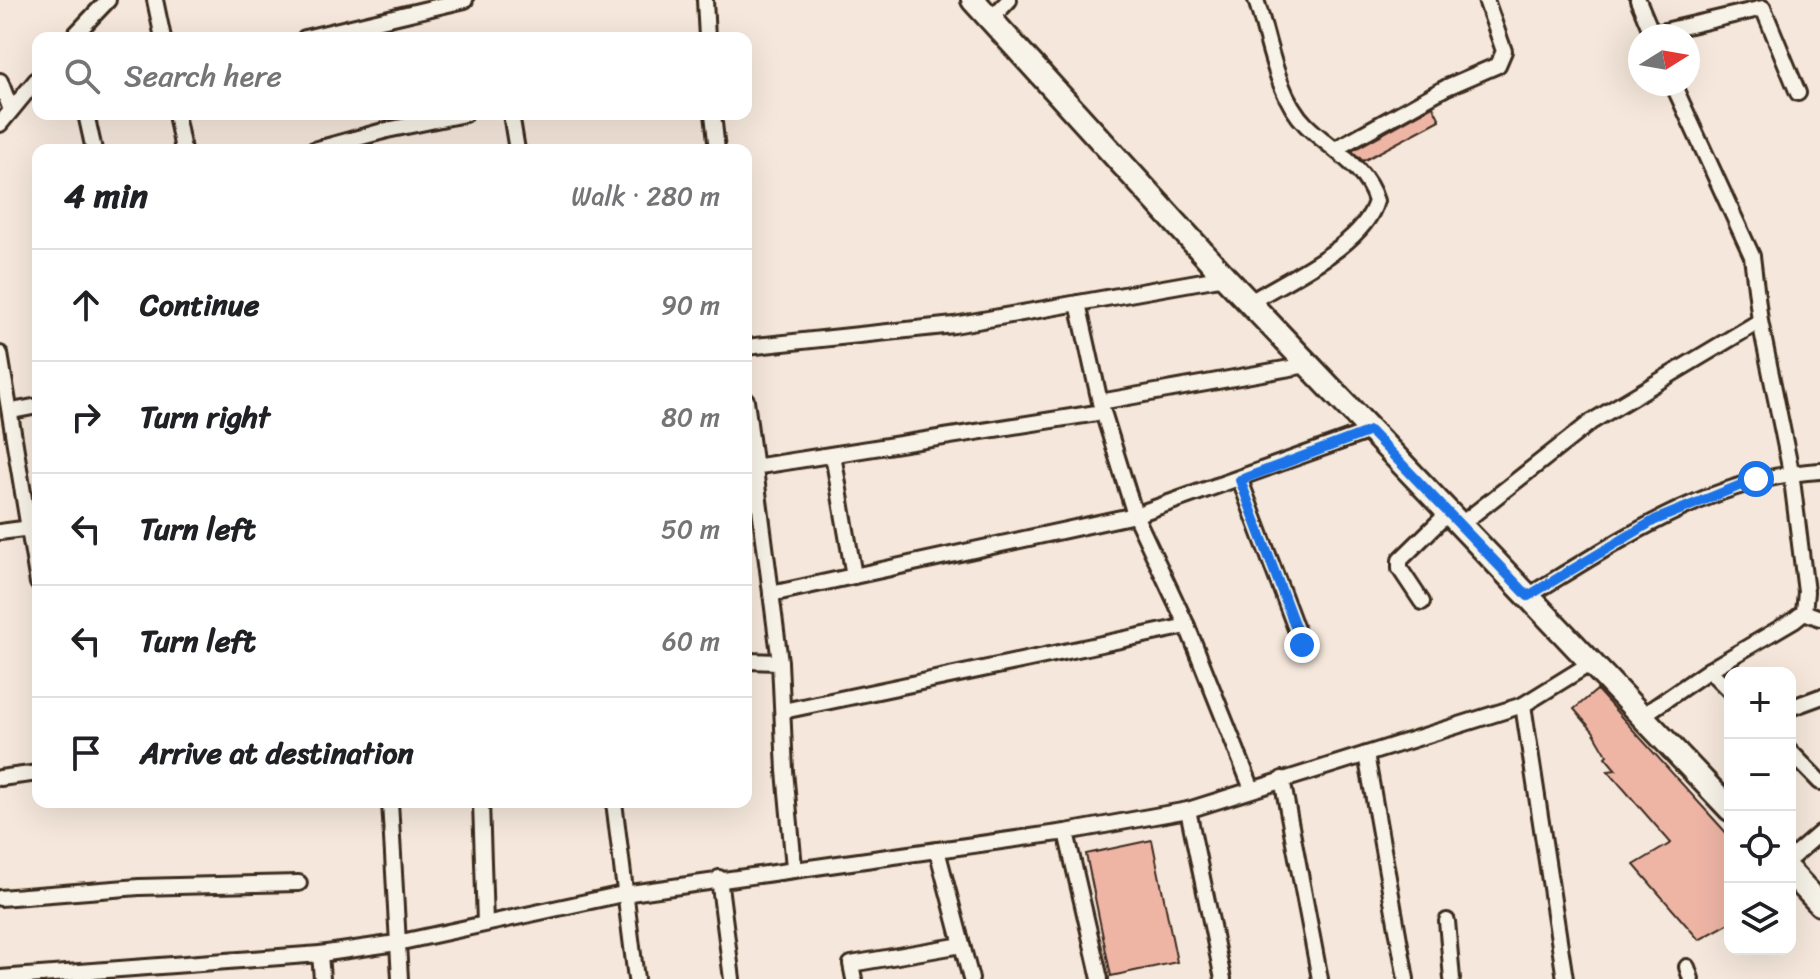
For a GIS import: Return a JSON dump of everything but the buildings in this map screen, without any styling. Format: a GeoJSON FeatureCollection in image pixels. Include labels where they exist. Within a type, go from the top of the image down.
{"type":"FeatureCollection","features":[{"type":"Feature","properties":{"kind":"street"},"geometry":{"type":"LineString","coordinates":[[78,32],[108,0]]}},
{"type":"Feature","properties":{"kind":"street"},"geometry":{"type":"LineString","coordinates":[[155,0],[162,32]]}},
{"type":"Feature","properties":{"kind":"street"},"geometry":{"type":"LineString","coordinates":[[329,32],[465,0]]}},
{"type":"Feature","properties":{"kind":"street"},"geometry":{"type":"LineString","coordinates":[[705,0],[707,32]]}},
{"type":"Feature","properties":{"kind":"street"},"geometry":{"type":"LineString","coordinates":[[973,0],[1307,365],[1724,803]]}},
{"type":"Feature","properties":{"kind":"street"},"geometry":{"type":"LineString","coordinates":[[991,19],[1009,0]]}},
{"type":"Feature","properties":{"kind":"street"},"geometry":{"type":"LineString","coordinates":[[1249,303],[1340,247],[1373,210],[1376,201],[1372,189],[1337,148],[1306,125],[1287,99],[1256,0]]}},
{"type":"Feature","properties":{"kind":"street"},"geometry":{"type":"LineString","coordinates":[[1337,148],[1447,87],[1498,65],[1504,51],[1486,0]]}},
{"type":"Feature","properties":{"kind":"street"},"geometry":{"type":"LineString","coordinates":[[1638,0],[1648,24]]}},
{"type":"Feature","properties":{"kind":"street"},"geometry":{"type":"LineString","coordinates":[[1692,24],[1762,4],[1798,93]]}},
{"type":"Feature","properties":{"kind":"street"},"geometry":{"type":"LineString","coordinates":[[366,23],[368,32]]}},
{"type":"Feature","properties":{"kind":"street"},"geometry":{"type":"LineString","coordinates":[[0,81],[11,110]]}},
{"type":"Feature","properties":{"kind":"street"},"geometry":{"type":"LineString","coordinates":[[0,124],[32,85]]}},
{"type":"Feature","properties":{"kind":"street"},"geometry":{"type":"LineString","coordinates":[[1642,716],[1709,670],[1804,612],[1813,591],[1760,321],[1752,256],[1679,96]]}},
{"type":"Feature","properties":{"kind":"street"},"geometry":{"type":"LineString","coordinates":[[87,120],[93,144]]}},
{"type":"Feature","properties":{"kind":"street"},"geometry":{"type":"LineString","coordinates":[[177,120],[182,144]]}},
{"type":"Feature","properties":{"kind":"street"},"geometry":{"type":"LineString","coordinates":[[385,120],[387,130]]}},
{"type":"Feature","properties":{"kind":"street"},"geometry":{"type":"LineString","coordinates":[[336,144],[436,120]]}},
{"type":"Feature","properties":{"kind":"street"},"geometry":{"type":"LineString","coordinates":[[512,120],[516,144]]}},
{"type":"Feature","properties":{"kind":"street"},"geometry":{"type":"LineString","coordinates":[[714,120],[716,144]]}},
{"type":"Feature","properties":{"kind":"street"},"geometry":{"type":"LineString","coordinates":[[752,346],[954,325],[1225,277]]}},
{"type":"Feature","properties":{"kind":"street"},"geometry":{"type":"LineString","coordinates":[[1078,303],[1102,407],[1135,515],[1187,626],[1252,789]]}},
{"type":"Feature","properties":{"kind":"street"},"geometry":{"type":"LineString","coordinates":[[1422,602],[1400,569],[1400,560],[1591,422],[1760,321]]}},
{"type":"Feature","properties":{"kind":"street"},"geometry":{"type":"LineString","coordinates":[[0,354],[32,517]]}},
{"type":"Feature","properties":{"kind":"street"},"geometry":{"type":"LineString","coordinates":[[752,468],[1102,407],[1307,365]]}},
{"type":"Feature","properties":{"kind":"street"},"geometry":{"type":"LineString","coordinates":[[12,411],[32,407]]}},
{"type":"Feature","properties":{"kind":"street"},"geometry":{"type":"LineString","coordinates":[[771,594],[1135,515],[1370,431]]}},
{"type":"Feature","properties":{"kind":"street"},"geometry":{"type":"LineString","coordinates":[[833,455],[854,576]]}},
{"type":"Feature","properties":{"kind":"street"},"geometry":{"type":"LineString","coordinates":[[1528,596],[1655,520],[1756,479],[1791,472],[1820,471]]}},
{"type":"Feature","properties":{"kind":"street"},"geometry":{"type":"LineString","coordinates":[[752,474],[780,662],[794,867]]}},
{"type":"Feature","properties":{"kind":"street"},"geometry":{"type":"LineString","coordinates":[[1240,480],[1302,645]]}},
{"type":"Feature","properties":{"kind":"street"},"geometry":{"type":"LineString","coordinates":[[0,532],[32,528]]}},
{"type":"Feature","properties":{"kind":"street"},"geometry":{"type":"LineString","coordinates":[[1804,612],[1820,618]]}},
{"type":"Feature","properties":{"kind":"street"},"geometry":{"type":"LineString","coordinates":[[783,711],[1187,626]]}},
{"type":"Feature","properties":{"kind":"street"},"geometry":{"type":"LineString","coordinates":[[752,661],[780,662]]}},
{"type":"Feature","properties":{"kind":"street"},"geometry":{"type":"LineString","coordinates":[[0,978],[197,972],[397,943],[623,894],[719,878],[1066,832],[1188,810],[1523,705],[1591,663]]}},
{"type":"Feature","properties":{"kind":"street"},"geometry":{"type":"LineString","coordinates":[[1709,670],[1724,685]]}},
{"type":"Feature","properties":{"kind":"street"},"geometry":{"type":"LineString","coordinates":[[1796,706],[1820,697]]}},
{"type":"Feature","properties":{"kind":"street"},"geometry":{"type":"LineString","coordinates":[[1523,705],[1565,979]]}},
{"type":"Feature","properties":{"kind":"street"},"geometry":{"type":"LineString","coordinates":[[1366,754],[1406,979]]}},
{"type":"Feature","properties":{"kind":"street"},"geometry":{"type":"LineString","coordinates":[[1796,757],[1820,782]]}},
{"type":"Feature","properties":{"kind":"street"},"geometry":{"type":"LineString","coordinates":[[0,778],[32,774]]}},
{"type":"Feature","properties":{"kind":"street"},"geometry":{"type":"LineString","coordinates":[[1282,779],[1320,979]]}},
{"type":"Feature","properties":{"kind":"street"},"geometry":{"type":"LineString","coordinates":[[390,808],[400,979]]}},
{"type":"Feature","properties":{"kind":"street"},"geometry":{"type":"LineString","coordinates":[[481,808],[485,923]]}},
{"type":"Feature","properties":{"kind":"street"},"geometry":{"type":"LineString","coordinates":[[615,808],[636,979]]}},
{"type":"Feature","properties":{"kind":"street"},"geometry":{"type":"LineString","coordinates":[[1188,810],[1223,979]]}},
{"type":"Feature","properties":{"kind":"street"},"geometry":{"type":"LineString","coordinates":[[1066,832],[1100,979]]}},
{"type":"Feature","properties":{"kind":"street"},"geometry":{"type":"LineString","coordinates":[[1796,854],[1820,833]]}},
{"type":"Feature","properties":{"kind":"street"},"geometry":{"type":"LineString","coordinates":[[937,850],[971,979]]}},
{"type":"Feature","properties":{"kind":"street"},"geometry":{"type":"LineString","coordinates":[[719,878],[732,979]]}},
{"type":"Feature","properties":{"kind":"street"},"geometry":{"type":"LineString","coordinates":[[1796,878],[1820,904]]}},
{"type":"Feature","properties":{"kind":"street"},"geometry":{"type":"LineString","coordinates":[[0,898],[139,887],[299,883]]}},
{"type":"Feature","properties":{"kind":"street"},"geometry":{"type":"LineString","coordinates":[[1447,921],[1452,979]]}},
{"type":"Feature","properties":{"kind":"street"},"geometry":{"type":"LineString","coordinates":[[854,979],[851,964],[962,945]]}},
{"type":"Feature","properties":{"kind":"street"},"geometry":{"type":"LineString","coordinates":[[320,954],[322,979]]}},
{"type":"Feature","properties":{"kind":"route"},"geometry":{"type":"LineString","coordinates":[[1302,645],[1240,480],[1370,431],[1528,596],[1655,520],[1756,479]]}}]}
